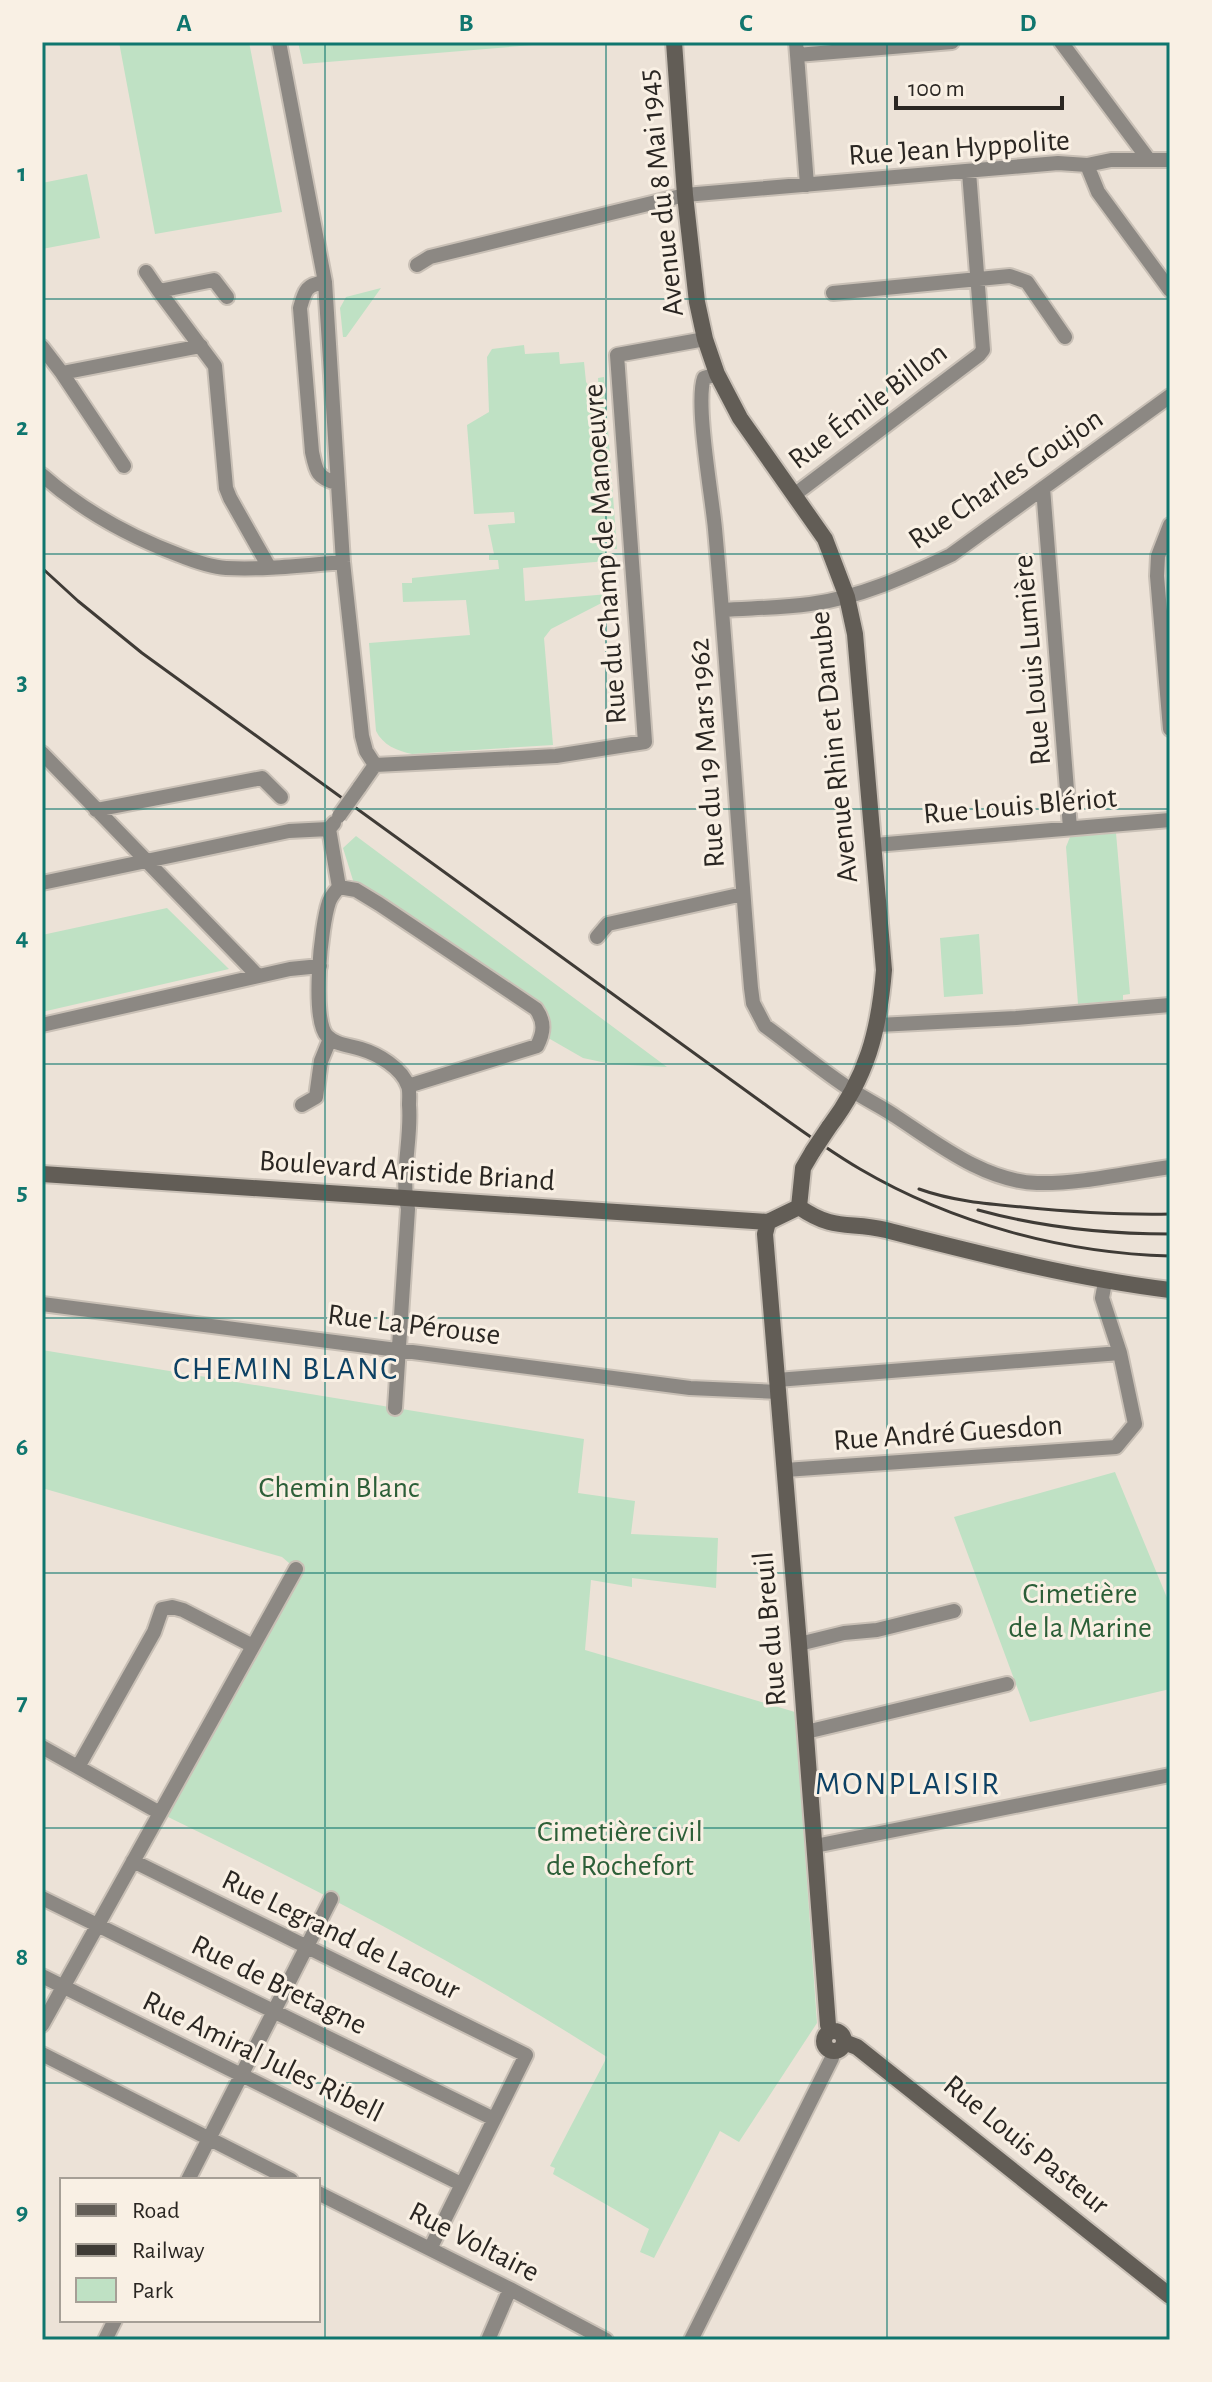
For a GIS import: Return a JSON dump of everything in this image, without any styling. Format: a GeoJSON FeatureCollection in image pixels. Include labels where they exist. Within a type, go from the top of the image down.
{"type":"FeatureCollection","features":[{"type":"Feature","properties":{"kind":"street"},"geometry":{"type":"LineString","coordinates":[[279,42],[325,282],[343,562],[362,736],[366,751],[375,765],[329,829],[339,887],[330,899],[325,915],[319,1017],[322,1031],[330,1039],[383,1059],[408,1086],[408,1209],[395,1408]]}},
{"type":"Feature","properties":{"kind":"street","name":"Avenue du 8 Mai 1945"},"geometry":{"type":"LineString","coordinates":[[674,42],[685,195],[697,302],[705,339]]}},
{"type":"Feature","properties":{"kind":"street"},"geometry":{"type":"LineString","coordinates":[[807,185],[796,49],[952,42]]}},
{"type":"Feature","properties":{"kind":"street"},"geometry":{"type":"LineString","coordinates":[[1061,42],[1149,160]]}},
{"type":"Feature","properties":{"kind":"street"},"geometry":{"type":"LineString","coordinates":[[1087,165],[1111,160],[1170,160]]}},
{"type":"Feature","properties":{"kind":"street","name":"Rue Jean Hyppolite"},"geometry":{"type":"LineString","coordinates":[[417,265],[430,257],[685,195],[1058,163],[1087,165],[1098,192],[1170,290]]}},
{"type":"Feature","properties":{"kind":"street","name":"Rue Émile Billon"},"geometry":{"type":"LineString","coordinates":[[794,495],[979,355],[983,345],[969,172]]}},
{"type":"Feature","properties":{"kind":"street"},"geometry":{"type":"LineString","coordinates":[[146,272],[217,370],[225,476],[230,498],[269,567]]}},
{"type":"Feature","properties":{"kind":"street"},"geometry":{"type":"LineString","coordinates":[[833,293],[1010,276],[1027,282],[1065,337]]}},
{"type":"Feature","properties":{"kind":"street"},"geometry":{"type":"LineString","coordinates":[[159,291],[214,280],[227,297]]}},
{"type":"Feature","properties":{"kind":"street"},"geometry":{"type":"LineString","coordinates":[[325,282],[310,284],[300,308],[312,452],[316,470],[324,480],[337,483]]}},
{"type":"Feature","properties":{"kind":"street","name":"Avenue Rhin et Danube"},"geometry":{"type":"LineString","coordinates":[[705,339],[717,374],[740,418],[825,539],[847,597],[855,634],[884,970],[872,1050],[843,1108],[803,1168],[799,1207]]}},
{"type":"Feature","properties":{"kind":"street","name":"Rue du Champ de Manoeuvre"},"geometry":{"type":"LineString","coordinates":[[375,765],[556,756],[645,742],[617,355],[705,339]]}},
{"type":"Feature","properties":{"kind":"street"},"geometry":{"type":"LineString","coordinates":[[62,373],[201,346]]}},
{"type":"Feature","properties":{"kind":"street"},"geometry":{"type":"LineString","coordinates":[[42,347],[124,466]]}},
{"type":"Feature","properties":{"kind":"street","name":"Rue du 19 Mars 1962"},"geometry":{"type":"LineString","coordinates":[[717,374],[704,378],[701,386],[751,988],[758,1017],[765,1026],[852,1090],[979,1168],[1016,1180],[1057,1182],[1170,1167]]}},
{"type":"Feature","properties":{"kind":"street","name":"Rue Charles Goujon"},"geometry":{"type":"LineString","coordinates":[[722,610],[811,604],[847,597],[915,573],[951,555],[1170,396]]}},
{"type":"Feature","properties":{"kind":"street"},"geometry":{"type":"LineString","coordinates":[[42,475],[103,520],[146,543],[204,564],[225,568],[343,562]]}},
{"type":"Feature","properties":{"kind":"street","name":"Rue Louis Lumière"},"geometry":{"type":"LineString","coordinates":[[1043,488],[1070,828]]}},
{"type":"Feature","properties":{"kind":"street"},"geometry":{"type":"LineString","coordinates":[[1170,525],[1158,556],[1157,576],[1166,632],[1170,729]]}},
{"type":"Feature","properties":{"kind":"street"},"geometry":{"type":"LineString","coordinates":[[42,753],[258,976]]}},
{"type":"Feature","properties":{"kind":"street"},"geometry":{"type":"LineString","coordinates":[[96,810],[262,778],[281,797]]}},
{"type":"Feature","properties":{"kind":"street","name":"Rue Louis Blériot"},"geometry":{"type":"LineString","coordinates":[[875,845],[1170,820]]}},
{"type":"Feature","properties":{"kind":"street"},"geometry":{"type":"LineString","coordinates":[[42,883],[301,829],[329,829]]}},
{"type":"Feature","properties":{"kind":"street"},"geometry":{"type":"LineString","coordinates":[[339,887],[356,890],[379,904],[536,1009],[543,1018],[543,1035],[537,1046],[408,1086]]}},
{"type":"Feature","properties":{"kind":"street"},"geometry":{"type":"LineString","coordinates":[[597,937],[608,924],[743,894]]}},
{"type":"Feature","properties":{"kind":"street"},"geometry":{"type":"LineString","coordinates":[[42,1025],[305,966],[320,966]]}},
{"type":"Feature","properties":{"kind":"street"},"geometry":{"type":"LineString","coordinates":[[878,1025],[1016,1018],[1170,1005]]}},
{"type":"Feature","properties":{"kind":"street"},"geometry":{"type":"LineString","coordinates":[[302,1105],[316,1097],[321,1061],[330,1039]]}},
{"type":"Feature","properties":{"kind":"street","name":"Boulevard Aristide Briand"},"geometry":{"type":"LineString","coordinates":[[42,1174],[768,1222]]}},
{"type":"Feature","properties":{"kind":"street"},"geometry":{"type":"LineString","coordinates":[[768,1222],[799,1207],[833,1225],[880,1229],[949,1248],[1105,1282],[1170,1290]]}},
{"type":"Feature","properties":{"kind":"street","name":"Rue du Breuil"},"geometry":{"type":"LineString","coordinates":[[768,1222],[765,1234],[822,1961],[828,2025],[836,2041]]}},
{"type":"Feature","properties":{"kind":"street"},"geometry":{"type":"LineString","coordinates":[[1105,1282],[1102,1298],[1120,1353]]}},
{"type":"Feature","properties":{"kind":"street","name":"Rue La Pérouse"},"geometry":{"type":"LineString","coordinates":[[42,1304],[690,1388],[778,1386],[1120,1353]]}},
{"type":"Feature","properties":{"kind":"street","name":"Rue André Guesdon"},"geometry":{"type":"LineString","coordinates":[[785,1470],[1116,1447],[1135,1424],[1120,1353]]}},
{"type":"Feature","properties":{"kind":"street"},"geometry":{"type":"LineString","coordinates":[[42,2025],[296,1569]]}},
{"type":"Feature","properties":{"kind":"street"},"geometry":{"type":"LineString","coordinates":[[78,1767],[154,1632],[162,1609],[172,1607],[183,1610],[253,1646]]}},
{"type":"Feature","properties":{"kind":"street"},"geometry":{"type":"LineString","coordinates":[[799,1644],[844,1633],[877,1630],[954,1611]]}},
{"type":"Feature","properties":{"kind":"street"},"geometry":{"type":"LineString","coordinates":[[806,1732],[1007,1684]]}},
{"type":"Feature","properties":{"kind":"street"},"geometry":{"type":"LineString","coordinates":[[42,1747],[160,1813]]}},
{"type":"Feature","properties":{"kind":"street"},"geometry":{"type":"LineString","coordinates":[[815,1846],[1170,1775]]}},
{"type":"Feature","properties":{"kind":"street","name":"Rue Legrand de Lacour"},"geometry":{"type":"LineString","coordinates":[[133,1861],[526,2055],[494,2119]]}},
{"type":"Feature","properties":{"kind":"street","name":"Rue de Bretagne"},"geometry":{"type":"LineString","coordinates":[[42,1898],[494,2119]]}},
{"type":"Feature","properties":{"kind":"street"},"geometry":{"type":"LineString","coordinates":[[189,2178],[331,1899]]}},
{"type":"Feature","properties":{"kind":"street","name":"Rue Amiral Jules Ribell"},"geometry":{"type":"LineString","coordinates":[[42,1976],[461,2184]]}},
{"type":"Feature","properties":{"kind":"street"},"geometry":{"type":"LineString","coordinates":[[691,2340],[832,2058],[836,2041]]}},
{"type":"Feature","properties":{"kind":"street","name":"Rue Louis Pasteur"},"geometry":{"type":"LineString","coordinates":[[836,2041],[857,2047],[1170,2296]]}},
{"type":"Feature","properties":{"kind":"street"},"geometry":{"type":"LineString","coordinates":[[42,2054],[287,2178]]}},
{"type":"Feature","properties":{"kind":"street"},"geometry":{"type":"LineString","coordinates":[[430,2249],[494,2119]]}},
{"type":"Feature","properties":{"kind":"street","name":"Rue Voltaire"},"geometry":{"type":"LineString","coordinates":[[320,2194],[606,2340]]}},
{"type":"Feature","properties":{"kind":"street"},"geometry":{"type":"LineString","coordinates":[[488,2340],[510,2289]]}},
{"type":"Feature","properties":{"kind":"street"},"geometry":{"type":"LineString","coordinates":[[105,2340],[114,2322]]}},
{"type":"Feature","properties":{"kind":"green space"},"geometry":{"type":"Polygon","coordinates":[[[119,42],[249,42],[282,212],[155,234],[119,42]]]}},
{"type":"Feature","properties":{"kind":"green space"},"geometry":{"type":"Polygon","coordinates":[[[298,42],[570,42],[303,64],[298,42]]]}},
{"type":"Feature","properties":{"kind":"green space"},"geometry":{"type":"Polygon","coordinates":[[[87,174],[100,238],[42,249],[42,183],[87,174]]]}},
{"type":"Feature","properties":{"kind":"green space"},"geometry":{"type":"Polygon","coordinates":[[[381,288],[343,337],[340,308],[346,297],[381,288]]]}},
{"type":"Feature","properties":{"kind":"green space"},"geometry":{"type":"Polygon","coordinates":[[[524,345],[525,354],[559,352],[560,364],[584,362],[586,382],[599,400],[598,378],[604,377],[617,549],[611,549],[609,529],[601,542],[605,540],[607,561],[523,568],[525,601],[621,593],[551,629],[544,638],[553,745],[406,753],[387,744],[376,731],[369,643],[470,635],[466,600],[403,602],[402,583],[412,583],[412,578],[499,569],[498,560],[489,560],[489,555],[494,554],[488,525],[515,523],[514,512],[474,514],[467,425],[489,412],[487,357],[492,349],[524,345]]]}},
{"type":"Feature","properties":{"kind":"green space"},"geometry":{"type":"Polygon","coordinates":[[[1116,833],[1130,994],[1123,995],[1123,1000],[1078,1004],[1066,847],[1070,837],[1116,833]]]}},
{"type":"Feature","properties":{"kind":"green space"},"geometry":{"type":"Polygon","coordinates":[[[356,836],[667,1067],[611,1064],[583,1058],[543,1035],[543,1018],[356,890],[343,848],[356,836]]]}},
{"type":"Feature","properties":{"kind":"green space"},"geometry":{"type":"Polygon","coordinates":[[[167,908],[229,969],[42,1012],[42,935],[167,908]]]}},
{"type":"Feature","properties":{"kind":"green space"},"geometry":{"type":"Polygon","coordinates":[[[979,934],[983,994],[944,997],[940,938],[979,934]]]}},
{"type":"Feature","properties":{"kind":"green space","name":"Cimetière civil de Rochefort"},"geometry":{"type":"Polygon","coordinates":[[[42,1350],[584,1439],[578,1493],[635,1501],[631,1534],[718,1538],[716,1588],[632,1578],[632,1587],[591,1580],[585,1650],[795,1712],[817,2023],[739,2142],[720,2131],[654,2258],[640,2252],[649,2229],[553,2174],[555,2168],[550,2166],[607,2057],[390,1930],[166,1816],[296,1569],[282,1557],[42,1488],[42,1350]]]}},
{"type":"Feature","properties":{"kind":"green space","name":"Cimetière de la Marine"},"geometry":{"type":"Polygon","coordinates":[[[1115,1472],[1170,1605],[1170,1689],[1030,1722],[954,1517],[1115,1472]]]}},
{"type":"Feature","properties":{"kind":"railway"},"geometry":{"type":"LineString","coordinates":[[42,568],[142,653],[847,1161],[932,1205],[1009,1232],[1089,1249],[1170,1256]]}},
{"type":"Feature","properties":{"kind":"railway"},"geometry":{"type":"LineString","coordinates":[[919,1189],[996,1205],[1096,1213],[1170,1214]]}},
{"type":"Feature","properties":{"kind":"railway"},"geometry":{"type":"LineString","coordinates":[[978,1210],[1073,1228],[1170,1234]]}},
{"type":"Feature","properties":{"kind":"district","name":"CHEMIN BLANC"},"geometry":{"type":"Point","coordinates":[286,1369]}},
{"type":"Feature","properties":{"kind":"district","name":"MONPLAISIR"},"geometry":{"type":"Point","coordinates":[908,1784]}},
{"type":"Feature","properties":{"kind":"park label","name":"Chemin Blanc"},"geometry":{"type":"Point","coordinates":[339,1488]}}]}
